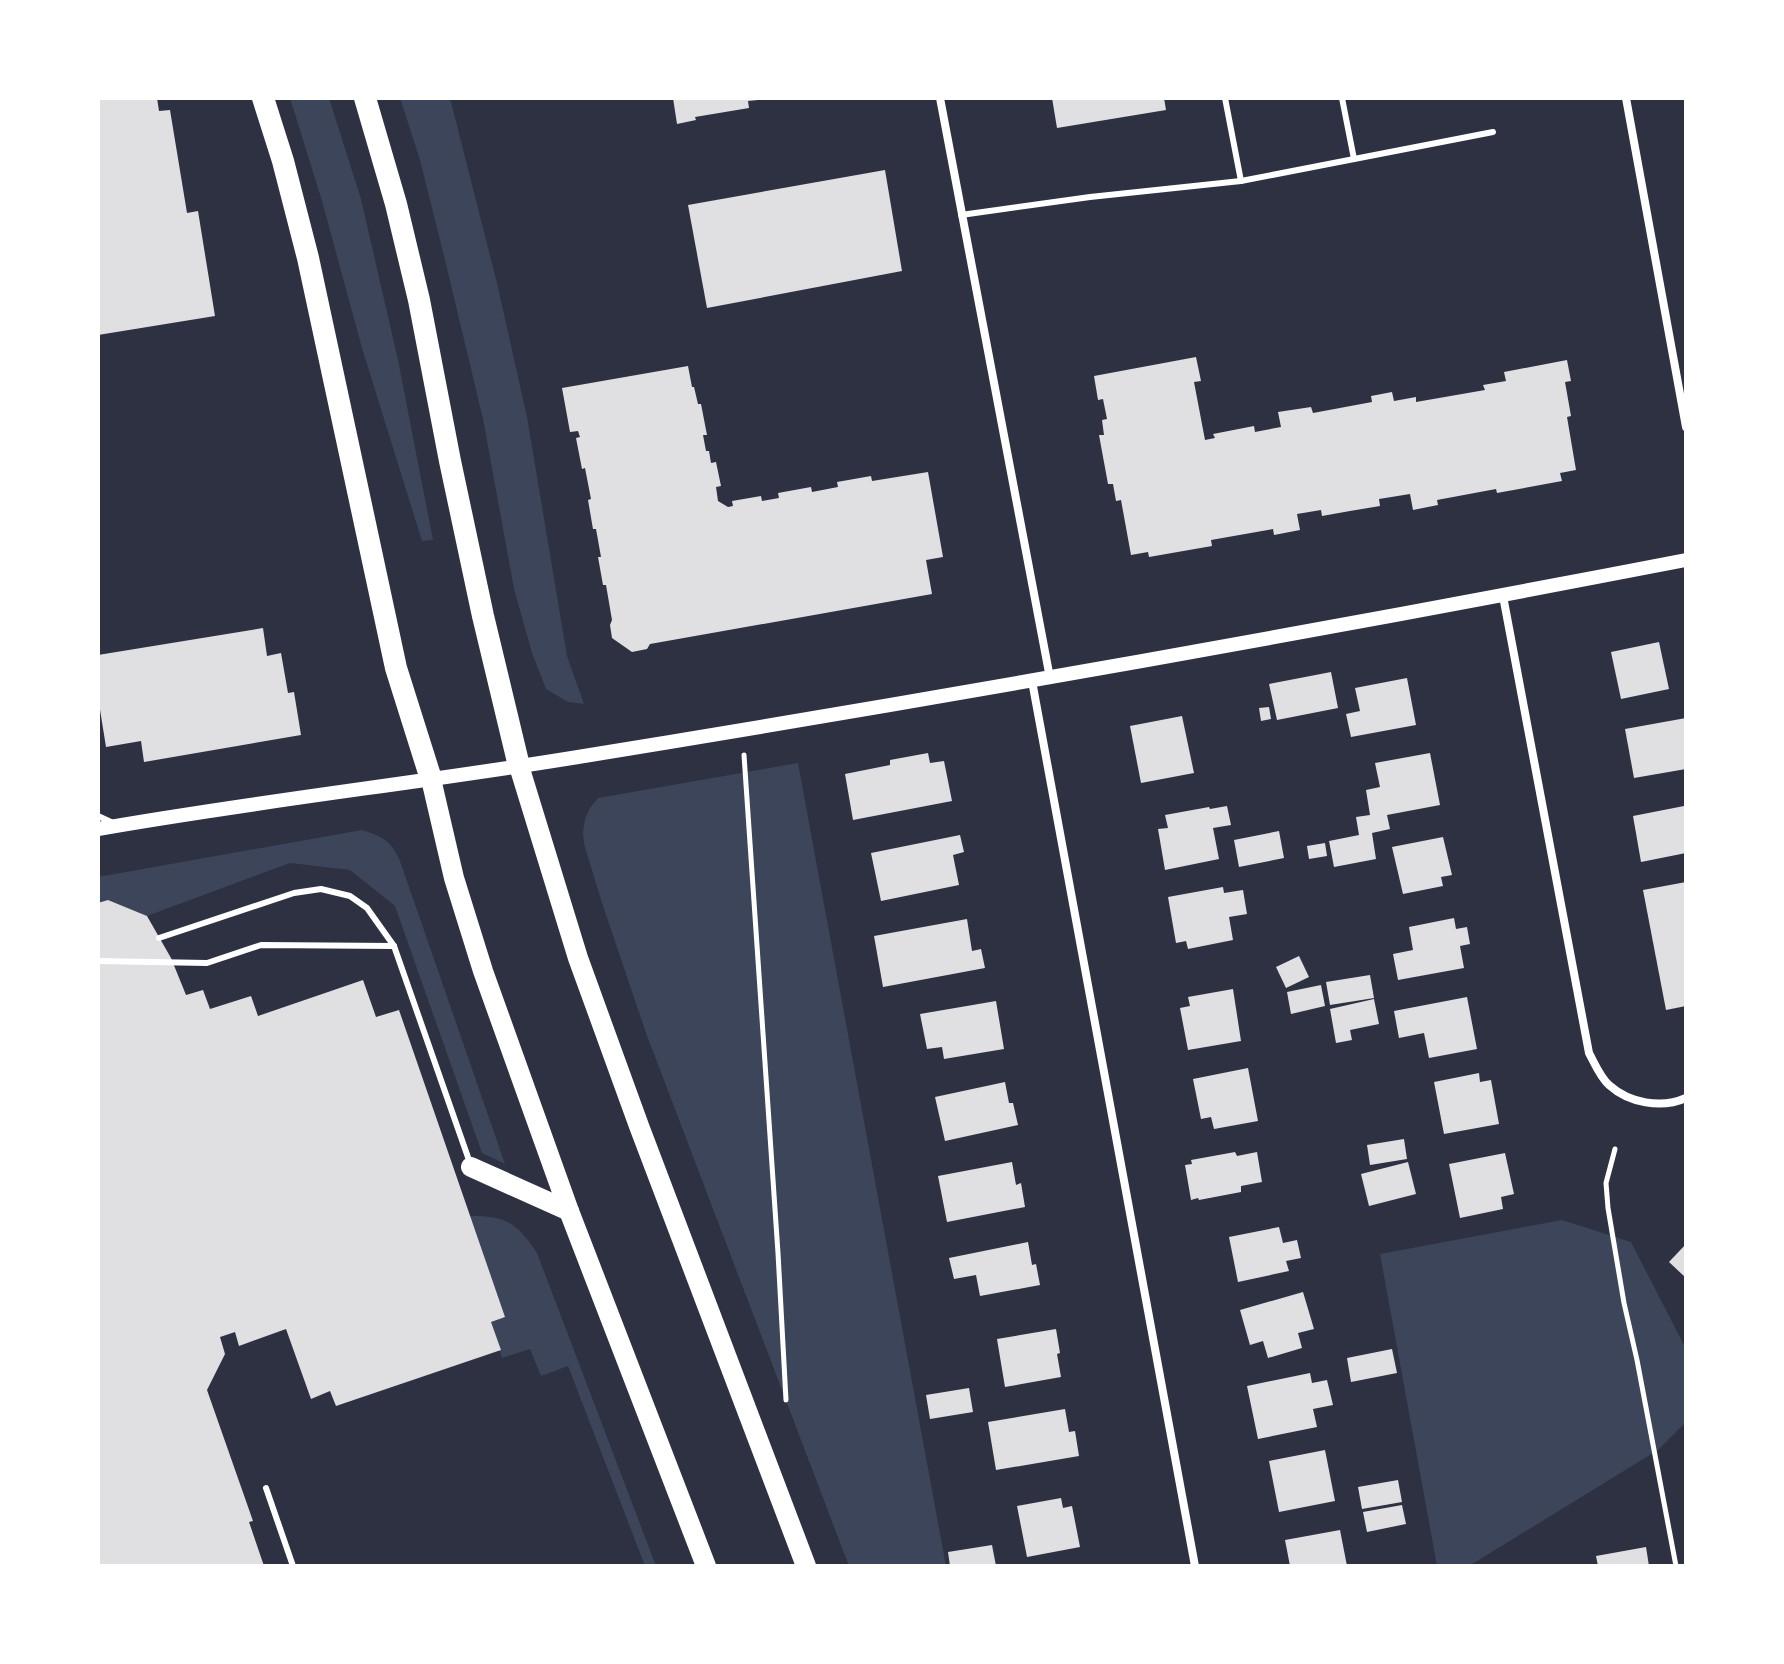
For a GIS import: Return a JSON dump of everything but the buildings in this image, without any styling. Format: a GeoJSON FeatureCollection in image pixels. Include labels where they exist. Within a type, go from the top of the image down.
{"type":"FeatureCollection","features":[{"type":"Feature","properties":{"kind":"highway"},"geometry":{"type":"LineString","coordinates":[[263,98],[308,258],[396,668],[431,779]]}},
{"type":"Feature","properties":{"kind":"highway"},"geometry":{"type":"LineString","coordinates":[[365,98],[396,204],[419,300],[476,585],[519,766]]}},
{"type":"Feature","properties":{"kind":"main road"},"geometry":{"type":"LineString","coordinates":[[519,766],[598,1014],[806,1566]]}},
{"type":"Feature","properties":{"kind":"main road"},"geometry":{"type":"LineString","coordinates":[[431,779],[454,878],[483,971],[569,1211],[706,1566]]}},
{"type":"Feature","properties":{"kind":"main road"},"geometry":{"type":"LineString","coordinates":[[471,1167],[569,1211]]}},
{"type":"Feature","properties":{"kind":"street"},"geometry":{"type":"LineString","coordinates":[[940,98],[1050,678]]}},
{"type":"Feature","properties":{"kind":"street"},"geometry":{"type":"LineString","coordinates":[[1626,98],[1686,427]]}},
{"type":"Feature","properties":{"kind":"street"},"geometry":{"type":"LineString","coordinates":[[98,829],[519,766],[1050,678],[1686,560]]}},
{"type":"Feature","properties":{"kind":"street"},"geometry":{"type":"LineString","coordinates":[[1503,596],[1589,1053],[1608,1083],[1625,1097],[1647,1103],[1679,1102],[1686,1098]]}},
{"type":"Feature","properties":{"kind":"street"},"geometry":{"type":"LineString","coordinates":[[1032,681],[1195,1566]]}},
{"type":"Feature","properties":{"kind":"lane"},"geometry":{"type":"LineString","coordinates":[[1225,98],[1241,181]]}},
{"type":"Feature","properties":{"kind":"lane"},"geometry":{"type":"LineString","coordinates":[[1342,98],[1354,159]]}},
{"type":"Feature","properties":{"kind":"lane"},"geometry":{"type":"LineString","coordinates":[[961,215],[1241,181],[1493,132]]}},
{"type":"Feature","properties":{"kind":"lane"},"geometry":{"type":"LineString","coordinates":[[98,816],[118,826]]}},
{"type":"Feature","properties":{"kind":"lane"},"geometry":{"type":"LineString","coordinates":[[159,938],[294,893],[321,889],[350,896],[367,908],[394,946],[471,1167]]}},
{"type":"Feature","properties":{"kind":"lane"},"geometry":{"type":"LineString","coordinates":[[98,961],[207,963],[261,945],[394,946]]}},
{"type":"Feature","properties":{"kind":"lane"},"geometry":{"type":"LineString","coordinates":[[266,1488],[293,1566]]}},
{"type":"Feature","properties":{"kind":"path"},"geometry":{"type":"LineString","coordinates":[[742,729],[786,1400]]}},
{"type":"Feature","properties":{"kind":"path"},"geometry":{"type":"LineString","coordinates":[[1615,1149],[1606,1183],[1608,1208],[1676,1566]]}},
{"type":"Feature","properties":{"kind":"shaded area"},"geometry":{"type":"Polygon","coordinates":[[[290,98],[329,98],[361,199],[398,360],[433,540],[422,541],[290,98]]]}},
{"type":"Feature","properties":{"kind":"shaded area"},"geometry":{"type":"Polygon","coordinates":[[[400,98],[449,98],[451,102],[527,417],[567,656],[584,704],[568,702],[546,689],[532,653],[514,589],[483,419],[420,160],[400,98]]]}},
{"type":"Feature","properties":{"kind":"shaded area"},"geometry":{"type":"Polygon","coordinates":[[[798,763],[946,1566],[849,1566],[646,1033],[584,844],[585,819],[598,798],[798,763]]]}},
{"type":"Feature","properties":{"kind":"shaded area"},"geometry":{"type":"Polygon","coordinates":[[[362,830],[386,840],[400,861],[505,1164],[482,1153],[395,906],[350,870],[290,863],[147,916],[108,900],[98,903],[98,877],[362,830]]]}},
{"type":"Feature","properties":{"kind":"shaded area"},"geometry":{"type":"Polygon","coordinates":[[[470,1216],[510,1223],[537,1253],[656,1566],[645,1566],[568,1366],[541,1376],[530,1349],[502,1358],[491,1322],[470,1216]]]}},
{"type":"Feature","properties":{"kind":"shaded area"},"geometry":{"type":"Polygon","coordinates":[[[1562,1220],[1631,1242],[1686,1349],[1686,1422],[1658,1450],[1469,1566],[1437,1566],[1380,1254],[1562,1220]]]}}]}
